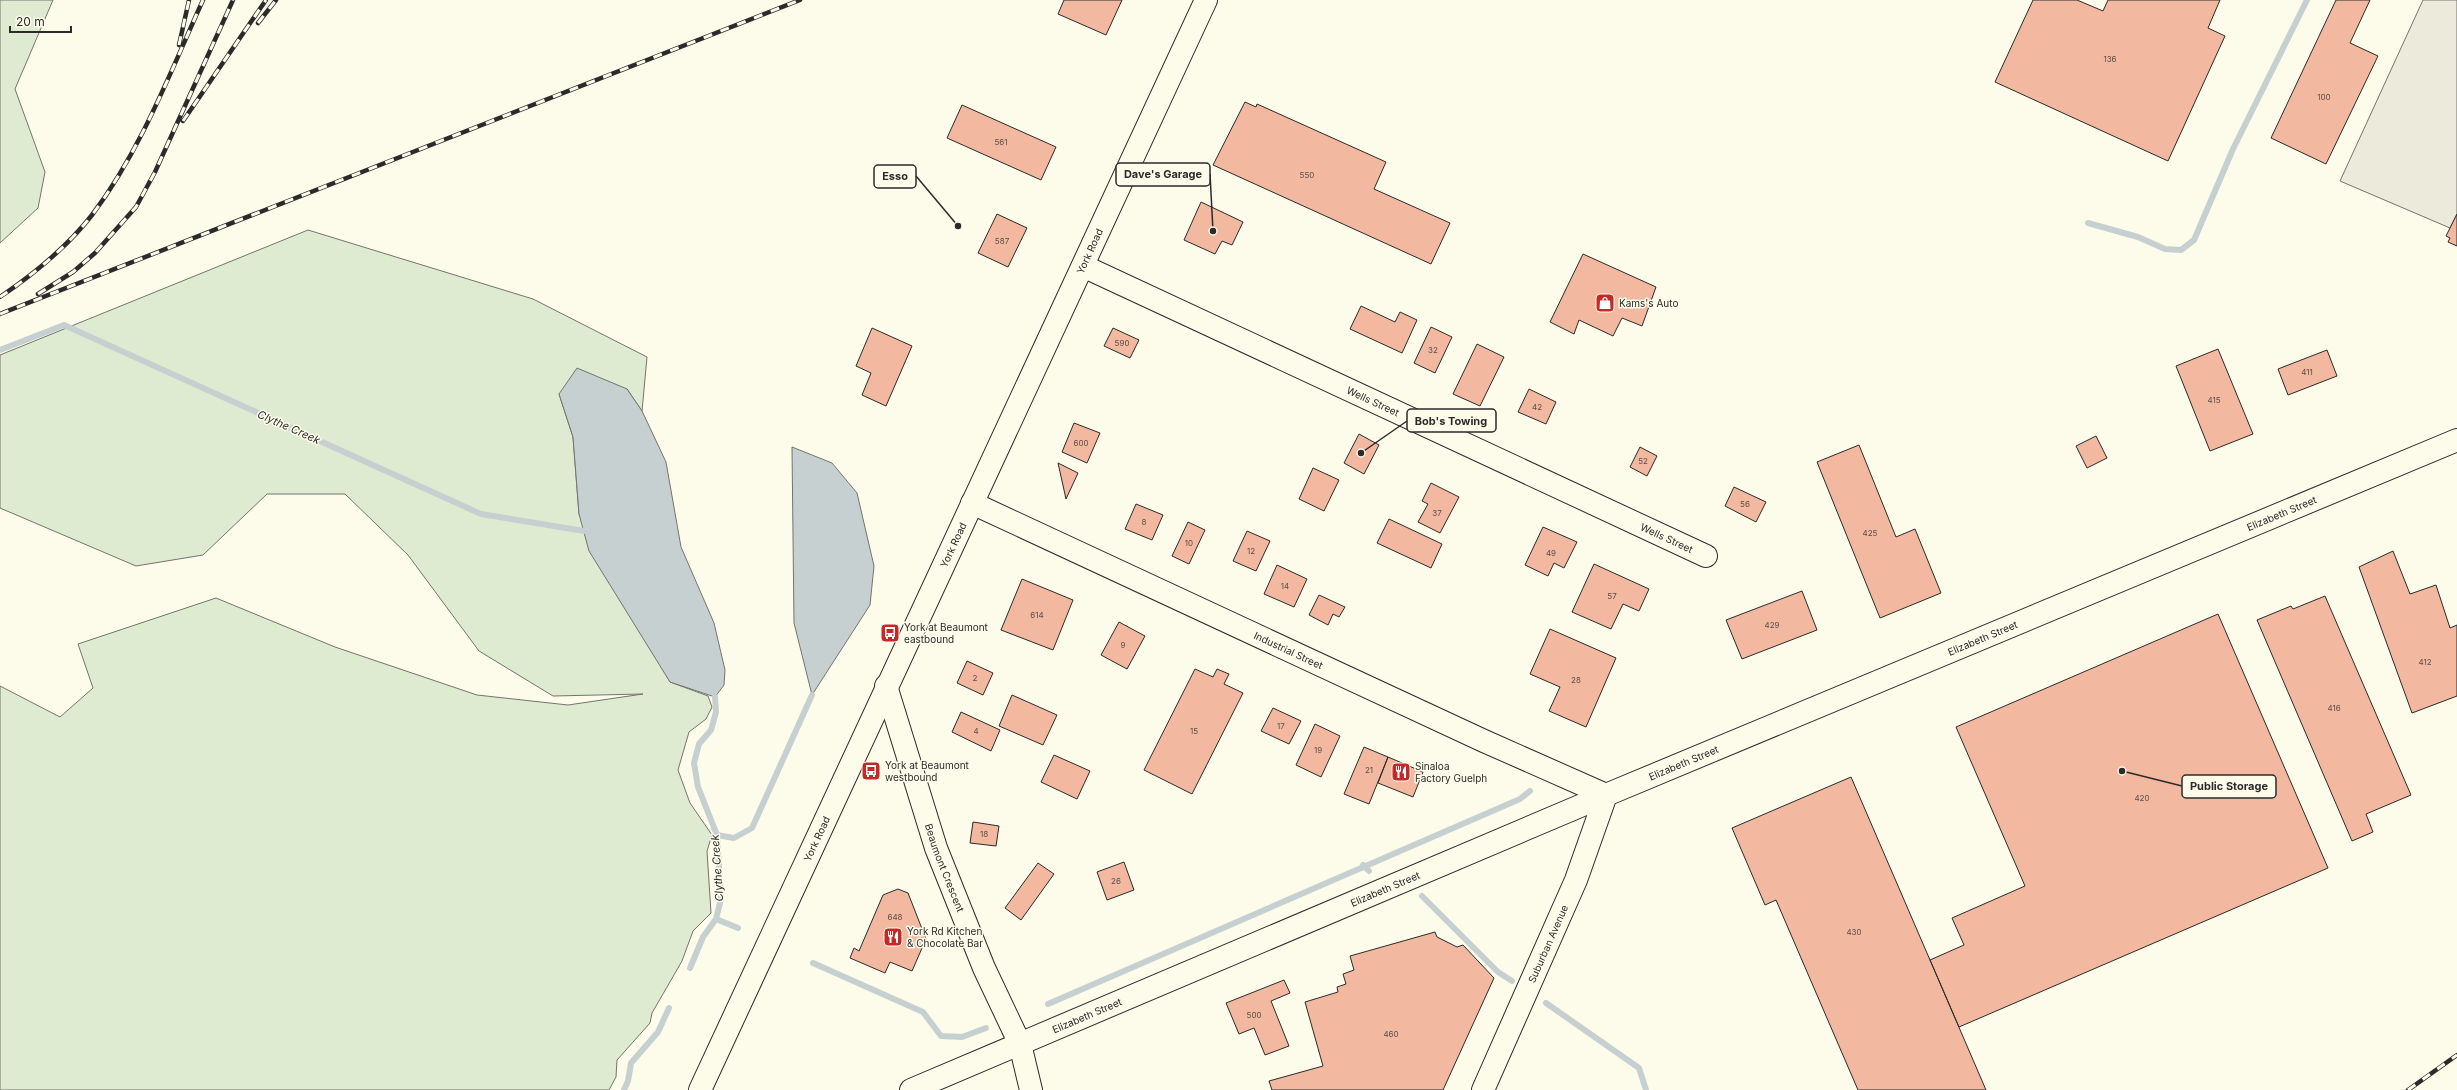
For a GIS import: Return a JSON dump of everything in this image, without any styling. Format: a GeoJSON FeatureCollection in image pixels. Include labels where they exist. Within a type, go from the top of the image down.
{"type":"FeatureCollection","features":[{"type":"Feature","properties":{"kind":"street","name":"York Road"},"geometry":{"type":"LineString","coordinates":[[700,1090],[886,686],[1084,266],[1206,0]]}},
{"type":"Feature","properties":{"kind":"street","name":"Wells Street"},"geometry":{"type":"LineString","coordinates":[[1084,266],[1706,556]]}},
{"type":"Feature","properties":{"kind":"street","name":"Elizabeth Street"},"geometry":{"type":"LineString","coordinates":[[911,1090],[1606,795],[2457,440]]}},
{"type":"Feature","properties":{"kind":"street","name":"Industrial Street"},"geometry":{"type":"LineString","coordinates":[[972,503],[1477,738],[1606,795]]}},
{"type":"Feature","properties":{"kind":"street","name":"Beaumont Crescent"},"geometry":{"type":"LineString","coordinates":[[886,686],[936,848],[984,968],[1020,1044],[1031,1090]]}},
{"type":"Feature","properties":{"kind":"street","name":"Suburban Avenue"},"geometry":{"type":"LineString","coordinates":[[1483,1090],[1576,880],[1606,795]]}},
{"type":"Feature","properties":{"kind":"green space"},"geometry":{"type":"Polygon","coordinates":[[[0,0],[53,0],[15,89],[45,172],[38,208],[0,243],[0,0]]]}},
{"type":"Feature","properties":{"kind":"green space"},"geometry":{"type":"Polygon","coordinates":[[[308,230],[533,299],[647,357],[642,411],[627,389],[559,394],[573,437],[579,514],[670,682],[708,696],[712,707],[706,719],[689,732],[678,770],[690,803],[712,835],[707,851],[711,913],[693,931],[682,961],[652,1013],[650,1023],[617,1060],[616,1077],[609,1090],[0,1090],[0,686],[60,717],[93,688],[78,644],[216,598],[335,647],[477,695],[568,705],[643,694],[553,696],[479,651],[408,555],[345,494],[267,494],[203,555],[136,566],[0,508],[0,355],[308,230]]]}},
{"type":"Feature","properties":{"kind":"shaded area"},"geometry":{"type":"Polygon","coordinates":[[[2423,0],[2457,0],[2457,214],[2450,228],[2340,181],[2423,0]]]}},
{"type":"Feature","properties":{"kind":"shaded area"},"geometry":{"type":"Polygon","coordinates":[[[577,368],[627,389],[642,411],[666,462],[681,547],[714,623],[725,670],[724,685],[715,697],[670,682],[589,551],[579,514],[573,437],[559,394],[577,368]]]}},
{"type":"Feature","properties":{"kind":"shaded area"},"geometry":{"type":"Polygon","coordinates":[[[792,447],[832,463],[857,493],[874,566],[870,605],[812,695],[794,623],[792,447]]]}},
{"type":"Feature","properties":{"kind":"building"},"geometry":{"type":"Polygon","coordinates":[[[1064,0],[1122,0],[1106,35],[1058,14],[1064,0]]]}},
{"type":"Feature","properties":{"kind":"building"},"geometry":{"type":"Polygon","coordinates":[[[2033,0],[2077,0],[2103,11],[2108,0],[2220,0],[2208,28],[2225,36],[2168,161],[1995,82],[2033,0]]]}},
{"type":"Feature","properties":{"kind":"building"},"geometry":{"type":"Polygon","coordinates":[[[2336,0],[2370,0],[2350,43],[2378,56],[2326,164],[2271,138],[2336,0]]]}},
{"type":"Feature","properties":{"kind":"building"},"geometry":{"type":"Polygon","coordinates":[[[1245,102],[1256,107],[1257,104],[1386,162],[1374,189],[1450,223],[1431,264],[1213,165],[1245,102]]]}},
{"type":"Feature","properties":{"kind":"building"},"geometry":{"type":"Polygon","coordinates":[[[962,105],[1056,147],[1041,180],[947,138],[962,105]]]}},
{"type":"Feature","properties":{"kind":"building"},"geometry":{"type":"Polygon","coordinates":[[[1201,202],[1243,222],[1232,245],[1222,241],[1215,254],[1184,240],[1201,202]]]}},
{"type":"Feature","properties":{"kind":"building"},"geometry":{"type":"Polygon","coordinates":[[[997,214],[1027,228],[1008,267],[978,253],[997,214]]]}},
{"type":"Feature","properties":{"kind":"building"},"geometry":{"type":"Polygon","coordinates":[[[2457,214],[2457,246],[2448,242],[2450,238],[2446,236],[2457,214]]]}},
{"type":"Feature","properties":{"kind":"building","name":"Kams's Auto"},"geometry":{"type":"Polygon","coordinates":[[[1583,254],[1656,287],[1642,326],[1622,318],[1613,336],[1579,320],[1574,334],[1550,322],[1583,254]]]}},
{"type":"Feature","properties":{"kind":"building"},"geometry":{"type":"Polygon","coordinates":[[[1361,306],[1395,322],[1400,312],[1417,320],[1402,353],[1350,329],[1361,306]]]}},
{"type":"Feature","properties":{"kind":"building"},"geometry":{"type":"Polygon","coordinates":[[[1431,327],[1452,337],[1435,373],[1414,363],[1431,327]]]}},
{"type":"Feature","properties":{"kind":"building"},"geometry":{"type":"Polygon","coordinates":[[[872,328],[912,346],[886,406],[862,395],[871,373],[856,366],[872,328]]]}},
{"type":"Feature","properties":{"kind":"building"},"geometry":{"type":"Polygon","coordinates":[[[1113,328],[1139,340],[1130,358],[1104,346],[1113,328]]]}},
{"type":"Feature","properties":{"kind":"building"},"geometry":{"type":"Polygon","coordinates":[[[1477,344],[1504,357],[1480,406],[1453,394],[1477,344]]]}},
{"type":"Feature","properties":{"kind":"building"},"geometry":{"type":"Polygon","coordinates":[[[2218,349],[2253,434],[2210,451],[2176,366],[2218,349]]]}},
{"type":"Feature","properties":{"kind":"building"},"geometry":{"type":"Polygon","coordinates":[[[2327,350],[2337,376],[2288,395],[2278,369],[2327,350]]]}},
{"type":"Feature","properties":{"kind":"building"},"geometry":{"type":"Polygon","coordinates":[[[1529,389],[1556,402],[1546,424],[1518,412],[1529,389]]]}},
{"type":"Feature","properties":{"kind":"building"},"geometry":{"type":"Polygon","coordinates":[[[1074,423],[1100,433],[1087,463],[1062,452],[1074,423]]]}},
{"type":"Feature","properties":{"kind":"building"},"geometry":{"type":"Polygon","coordinates":[[[1359,434],[1379,445],[1364,474],[1344,463],[1359,434]]]}},
{"type":"Feature","properties":{"kind":"building"},"geometry":{"type":"Polygon","coordinates":[[[2096,436],[2107,458],[2087,468],[2076,446],[2096,436]]]}},
{"type":"Feature","properties":{"kind":"building"},"geometry":{"type":"Polygon","coordinates":[[[1859,445],[1896,537],[1915,529],[1941,593],[1880,618],[1817,462],[1859,445]]]}},
{"type":"Feature","properties":{"kind":"building"},"geometry":{"type":"Polygon","coordinates":[[[1640,447],[1657,456],[1647,476],[1630,467],[1640,447]]]}},
{"type":"Feature","properties":{"kind":"building"},"geometry":{"type":"Polygon","coordinates":[[[1058,463],[1078,473],[1066,499],[1058,463]]]}},
{"type":"Feature","properties":{"kind":"building"},"geometry":{"type":"Polygon","coordinates":[[[1313,468],[1339,480],[1324,511],[1299,499],[1313,468]]]}},
{"type":"Feature","properties":{"kind":"building"},"geometry":{"type":"Polygon","coordinates":[[[1431,483],[1459,497],[1440,533],[1418,522],[1428,504],[1422,501],[1431,483]]]}},
{"type":"Feature","properties":{"kind":"building"},"geometry":{"type":"Polygon","coordinates":[[[1734,487],[1766,502],[1756,522],[1725,506],[1734,487]]]}},
{"type":"Feature","properties":{"kind":"building"},"geometry":{"type":"Polygon","coordinates":[[[1136,504],[1163,515],[1152,540],[1125,529],[1136,504]]]}},
{"type":"Feature","properties":{"kind":"building"},"geometry":{"type":"Polygon","coordinates":[[[1389,519],[1442,544],[1431,568],[1377,543],[1389,519]]]}},
{"type":"Feature","properties":{"kind":"building"},"geometry":{"type":"Polygon","coordinates":[[[1188,522],[1205,530],[1189,564],[1172,556],[1188,522]]]}},
{"type":"Feature","properties":{"kind":"building"},"geometry":{"type":"Polygon","coordinates":[[[1543,527],[1577,542],[1564,568],[1554,563],[1548,576],[1525,565],[1543,527]]]}},
{"type":"Feature","properties":{"kind":"building"},"geometry":{"type":"Polygon","coordinates":[[[1247,531],[1270,541],[1256,571],[1233,561],[1247,531]]]}},
{"type":"Feature","properties":{"kind":"building"},"geometry":{"type":"Polygon","coordinates":[[[2393,551],[2410,594],[2436,585],[2450,628],[2457,625],[2457,696],[2412,713],[2359,567],[2393,551]]]}},
{"type":"Feature","properties":{"kind":"building"},"geometry":{"type":"Polygon","coordinates":[[[1594,564],[1649,589],[1639,611],[1623,604],[1611,629],[1572,612],[1594,564]]]}},
{"type":"Feature","properties":{"kind":"building"},"geometry":{"type":"Polygon","coordinates":[[[1277,565],[1307,579],[1294,607],[1264,594],[1277,565]]]}},
{"type":"Feature","properties":{"kind":"building"},"geometry":{"type":"Polygon","coordinates":[[[1022,579],[1073,600],[1053,650],[1001,630],[1022,579]]]}},
{"type":"Feature","properties":{"kind":"building"},"geometry":{"type":"Polygon","coordinates":[[[1802,591],[1817,630],[1742,659],[1726,620],[1802,591]]]}},
{"type":"Feature","properties":{"kind":"building"},"geometry":{"type":"Polygon","coordinates":[[[1319,595],[1345,607],[1339,617],[1333,614],[1328,625],[1309,615],[1319,595]]]}},
{"type":"Feature","properties":{"kind":"building"},"geometry":{"type":"Polygon","coordinates":[[[2325,596],[2411,795],[2366,814],[2373,832],[2352,841],[2257,620],[2291,606],[2293,609],[2325,596]]]}},
{"type":"Feature","properties":{"kind":"building"},"geometry":{"type":"Polygon","coordinates":[[[2218,614],[2328,868],[1959,1027],[1930,960],[1964,945],[1952,918],[2025,886],[1956,727],[2218,614]]]}},
{"type":"Feature","properties":{"kind":"building"},"geometry":{"type":"Polygon","coordinates":[[[1119,622],[1145,636],[1127,669],[1101,655],[1119,622]]]}},
{"type":"Feature","properties":{"kind":"building"},"geometry":{"type":"Polygon","coordinates":[[[1550,629],[1616,658],[1586,727],[1549,711],[1560,687],[1530,674],[1550,629]]]}},
{"type":"Feature","properties":{"kind":"building"},"geometry":{"type":"Polygon","coordinates":[[[967,661],[993,673],[983,695],[957,683],[967,661]]]}},
{"type":"Feature","properties":{"kind":"building"},"geometry":{"type":"Polygon","coordinates":[[[1195,669],[1213,677],[1217,669],[1229,674],[1224,684],[1243,693],[1192,794],[1144,770],[1195,669]]]}},
{"type":"Feature","properties":{"kind":"building"},"geometry":{"type":"Polygon","coordinates":[[[1012,695],[1057,715],[1043,745],[999,726],[1012,695]]]}},
{"type":"Feature","properties":{"kind":"building"},"geometry":{"type":"Polygon","coordinates":[[[1273,708],[1301,721],[1289,744],[1261,731],[1273,708]]]}},
{"type":"Feature","properties":{"kind":"building"},"geometry":{"type":"Polygon","coordinates":[[[961,712],[1000,730],[991,751],[952,732],[961,712]]]}},
{"type":"Feature","properties":{"kind":"building"},"geometry":{"type":"Polygon","coordinates":[[[1315,724],[1340,736],[1321,777],[1296,765],[1315,724]]]}},
{"type":"Feature","properties":{"kind":"building"},"geometry":{"type":"Polygon","coordinates":[[[1364,747],[1388,757],[1369,804],[1344,794],[1364,747]]]}},
{"type":"Feature","properties":{"kind":"building"},"geometry":{"type":"Polygon","coordinates":[[[1054,755],[1090,771],[1077,799],[1041,782],[1054,755]]]}},
{"type":"Feature","properties":{"kind":"building"},"geometry":{"type":"Polygon","coordinates":[[[1388,757],[1423,772],[1413,797],[1378,783],[1388,757]]]}},
{"type":"Feature","properties":{"kind":"building"},"geometry":{"type":"Polygon","coordinates":[[[1851,777],[1986,1090],[1858,1090],[1776,900],[1765,905],[1732,828],[1851,777]]]}},
{"type":"Feature","properties":{"kind":"building"},"geometry":{"type":"Polygon","coordinates":[[[973,822],[999,826],[996,846],[970,843],[973,822]]]}},
{"type":"Feature","properties":{"kind":"building"},"geometry":{"type":"Polygon","coordinates":[[[1124,862],[1134,890],[1107,900],[1097,872],[1124,862]]]}},
{"type":"Feature","properties":{"kind":"building"},"geometry":{"type":"Polygon","coordinates":[[[1038,863],[1054,874],[1021,920],[1005,908],[1038,863]]]}},
{"type":"Feature","properties":{"kind":"building"},"geometry":{"type":"Polygon","coordinates":[[[898,889],[908,893],[926,939],[912,971],[890,962],[885,973],[850,958],[854,948],[859,951],[883,895],[898,889]]]}},
{"type":"Feature","properties":{"kind":"building"},"geometry":{"type":"Polygon","coordinates":[[[1435,932],[1437,937],[1457,947],[1463,945],[1494,978],[1443,1090],[1272,1090],[1269,1081],[1323,1066],[1305,1002],[1338,992],[1337,987],[1346,984],[1343,974],[1354,970],[1350,956],[1435,932]]]}},
{"type":"Feature","properties":{"kind":"building"},"geometry":{"type":"Polygon","coordinates":[[[1284,980],[1290,993],[1271,1001],[1289,1046],[1265,1055],[1254,1028],[1239,1034],[1226,1003],[1284,980]]]}},
{"type":"Feature","properties":{"kind":"waterway"},"geometry":{"type":"LineString","coordinates":[[2088,223],[2138,237],[2165,249],[2181,250],[2194,240],[2233,149],[2307,0]]}},
{"type":"Feature","properties":{"kind":"waterway","name":"Clythe Creek"},"geometry":{"type":"LineString","coordinates":[[0,350],[64,325],[481,514],[584,531]]}},
{"type":"Feature","properties":{"kind":"waterway"},"geometry":{"type":"LineString","coordinates":[[717,835],[734,838],[752,828],[812,695]]}},
{"type":"Feature","properties":{"kind":"waterway","name":"Clythe Creek"},"geometry":{"type":"LineString","coordinates":[[690,968],[703,937],[716,919],[721,899],[717,835],[698,787],[694,763],[699,744],[711,730],[716,712],[715,697]]}},
{"type":"Feature","properties":{"kind":"waterway"},"geometry":{"type":"LineString","coordinates":[[1048,1004],[1520,799],[1530,791]]}},
{"type":"Feature","properties":{"kind":"waterway"},"geometry":{"type":"LineString","coordinates":[[1363,865],[1369,871]]}},
{"type":"Feature","properties":{"kind":"waterway"},"geometry":{"type":"LineString","coordinates":[[1422,896],[1498,972],[1512,981]]}},
{"type":"Feature","properties":{"kind":"waterway"},"geometry":{"type":"LineString","coordinates":[[716,919],[738,928]]}},
{"type":"Feature","properties":{"kind":"waterway"},"geometry":{"type":"LineString","coordinates":[[813,963],[923,1012],[941,1036],[962,1037],[986,1028]]}},
{"type":"Feature","properties":{"kind":"waterway"},"geometry":{"type":"LineString","coordinates":[[1546,1003],[1639,1068],[1646,1090]]}},
{"type":"Feature","properties":{"kind":"waterway","name":"Clythe Creek"},"geometry":{"type":"LineString","coordinates":[[624,1090],[628,1081],[631,1063],[658,1032],[669,1008]]}},
{"type":"Feature","properties":{"kind":"railway"},"geometry":{"type":"LineString","coordinates":[[179,45],[189,0]]}},
{"type":"Feature","properties":{"kind":"railway"},"geometry":{"type":"LineString","coordinates":[[0,297],[25,279],[61,249],[92,215],[109,190],[140,138],[203,0]]}},
{"type":"Feature","properties":{"kind":"railway"},"geometry":{"type":"LineString","coordinates":[[38,294],[73,272],[95,253],[136,207],[155,172],[233,0]]}},
{"type":"Feature","properties":{"kind":"railway"},"geometry":{"type":"LineString","coordinates":[[183,121],[266,0]]}},
{"type":"Feature","properties":{"kind":"railway"},"geometry":{"type":"LineString","coordinates":[[258,23],[276,0]]}},
{"type":"Feature","properties":{"kind":"railway"},"geometry":{"type":"LineString","coordinates":[[0,314],[800,0]]}},
{"type":"Feature","properties":{"kind":"railway"},"geometry":{"type":"LineString","coordinates":[[2408,1090],[2457,1055]]}},
{"type":"Feature","properties":{"kind":"place","name":"Esso"},"geometry":{"type":"Point","coordinates":[958,226]}},
{"type":"Feature","properties":{"kind":"place","name":"Dave's Garage"},"geometry":{"type":"Point","coordinates":[1213,231]}},
{"type":"Feature","properties":{"kind":"place","name":"Kams's Auto"},"geometry":{"type":"Point","coordinates":[1605,303]}},
{"type":"Feature","properties":{"kind":"place","name":"Bob's Towing"},"geometry":{"type":"Point","coordinates":[1361,453]}},
{"type":"Feature","properties":{"kind":"place","name":"York at Beaumont eastbound"},"geometry":{"type":"Point","coordinates":[890,633]}},
{"type":"Feature","properties":{"kind":"place","name":"York at Beaumont westbound"},"geometry":{"type":"Point","coordinates":[871,771]}},
{"type":"Feature","properties":{"kind":"place","name":"Public Storage"},"geometry":{"type":"Point","coordinates":[2122,771]}},
{"type":"Feature","properties":{"kind":"place","name":"Sinaloa Factory Guelph"},"geometry":{"type":"Point","coordinates":[1401,772]}},
{"type":"Feature","properties":{"kind":"place","name":"York Rd Kitchen & Chocolate Bar"},"geometry":{"type":"Point","coordinates":[893,937]}}]}
